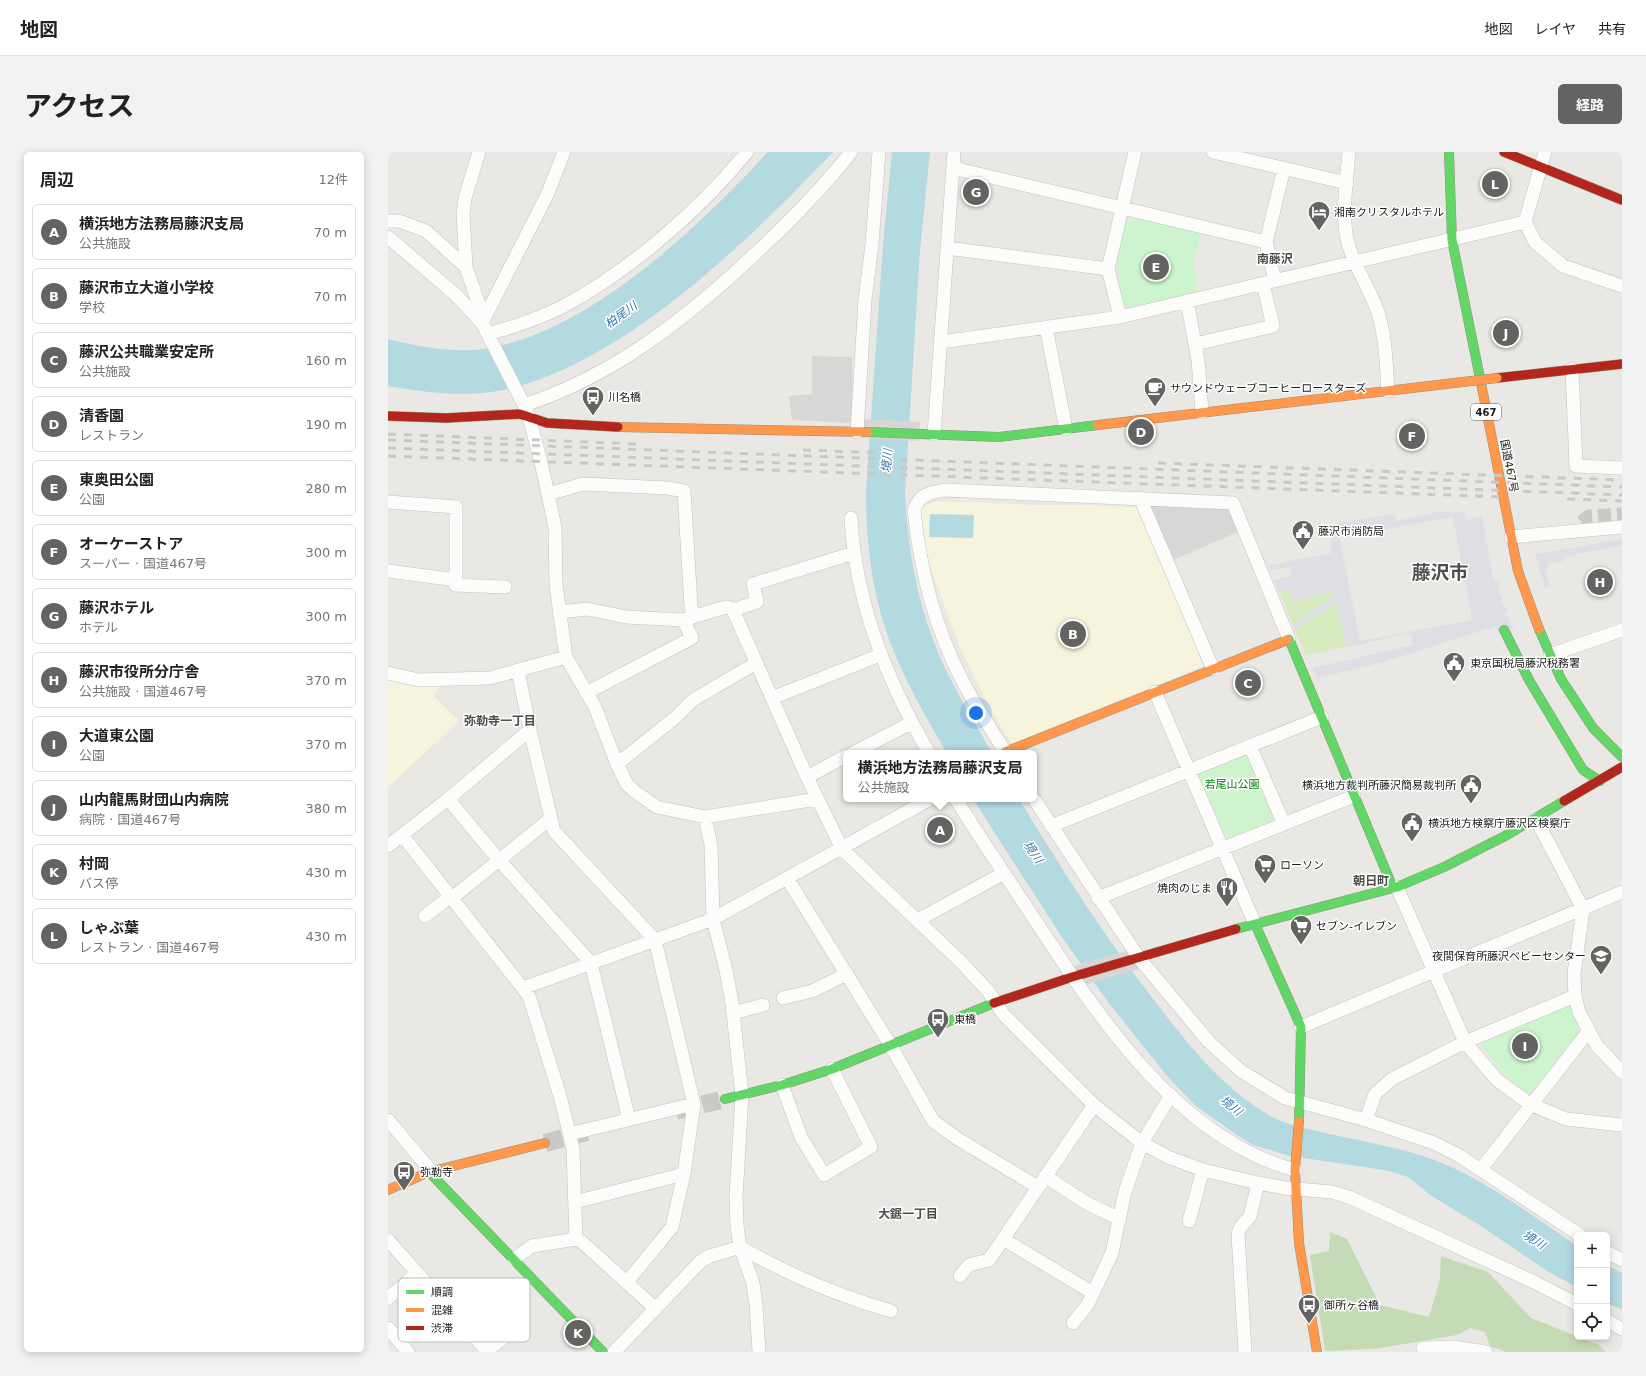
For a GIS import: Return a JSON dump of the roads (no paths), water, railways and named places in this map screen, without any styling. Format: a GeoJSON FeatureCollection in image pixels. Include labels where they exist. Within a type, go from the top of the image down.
{"type":"FeatureCollection","features":[{"type":"Feature","properties":{"kind":"main road","name":"国道467号"},"geometry":{"type":"LineString","coordinates":[[1449,152],[1452,240],[1511,537],[1524,590],[1561,679],[1593,728],[1622,757]]}},
{"type":"Feature","properties":{"kind":"main road"},"geometry":{"type":"LineString","coordinates":[[1504,152],[1622,200]]}},
{"type":"Feature","properties":{"kind":"main road"},"geometry":{"type":"LineString","coordinates":[[388,416],[446,418],[520,414],[547,423],[583,426],[934,434],[999,437],[1202,412],[1622,364]]}},
{"type":"Feature","properties":{"kind":"main road"},"geometry":{"type":"LineString","coordinates":[[1504,630],[1529,680],[1583,770],[1600,781]]}},
{"type":"Feature","properties":{"kind":"main road"},"geometry":{"type":"LineString","coordinates":[[1010,750],[1289,639],[1354,796],[1395,888]]}},
{"type":"Feature","properties":{"kind":"main road"},"geometry":{"type":"LineString","coordinates":[[725,1099],[782,1085],[832,1069],[995,1002],[1256,924],[1395,888],[1444,867],[1536,819],[1622,767]]}},
{"type":"Feature","properties":{"kind":"main road"},"geometry":{"type":"LineString","coordinates":[[1256,924],[1301,1028],[1300,1107],[1296,1188],[1299,1243],[1317,1352]]}},
{"type":"Feature","properties":{"kind":"main road"},"geometry":{"type":"LineString","coordinates":[[388,1190],[431,1172],[545,1143]]}},
{"type":"Feature","properties":{"kind":"main road"},"geometry":{"type":"LineString","coordinates":[[431,1172],[603,1352]]}},
{"type":"Feature","properties":{"kind":"street"},"geometry":{"type":"LineString","coordinates":[[479,152],[465,198],[463,213],[466,267],[486,328],[529,417],[555,527],[559,612],[566,657],[599,718],[617,764],[627,784],[647,801],[657,807],[705,817],[817,799]]}},
{"type":"Feature","properties":{"kind":"street"},"geometry":{"type":"LineString","coordinates":[[486,328],[548,193],[564,152]]}},
{"type":"Feature","properties":{"kind":"street"},"geometry":{"type":"LineString","coordinates":[[388,237],[456,296],[486,328],[512,328],[544,315],[583,295],[609,277],[654,243],[677,223],[706,196],[747,152]]}},
{"type":"Feature","properties":{"kind":"street"},"geometry":{"type":"LineString","coordinates":[[522,402],[543,399],[598,374],[626,358],[670,327],[721,285],[778,232],[851,152]]}},
{"type":"Feature","properties":{"kind":"street"},"geometry":{"type":"LineString","coordinates":[[858,432],[865,300],[872,244],[879,152]]}},
{"type":"Feature","properties":{"kind":"street"},"geometry":{"type":"LineString","coordinates":[[934,434],[954,152]]}},
{"type":"Feature","properties":{"kind":"street"},"geometry":{"type":"LineString","coordinates":[[1120,317],[1108,269],[1135,152]]}},
{"type":"Feature","properties":{"kind":"street"},"geometry":{"type":"LineString","coordinates":[[1213,152],[1347,183]]}},
{"type":"Feature","properties":{"kind":"street"},"geometry":{"type":"LineString","coordinates":[[1349,152],[1345,225],[1354,262],[1376,307],[1380,322],[1384,340],[1388,391]]}},
{"type":"Feature","properties":{"kind":"street"},"geometry":{"type":"LineString","coordinates":[[1545,152],[1525,222],[1535,242],[1563,266],[1622,286]]}},
{"type":"Feature","properties":{"kind":"street"},"geometry":{"type":"LineString","coordinates":[[953,168],[1266,242]]}},
{"type":"Feature","properties":{"kind":"street"},"geometry":{"type":"LineString","coordinates":[[1195,344],[1273,326],[1266,242],[1284,169]]}},
{"type":"Feature","properties":{"kind":"street"},"geometry":{"type":"LineString","coordinates":[[388,221],[398,221],[426,231],[466,267]]}},
{"type":"Feature","properties":{"kind":"street"},"geometry":{"type":"LineString","coordinates":[[941,342],[1120,317],[1525,222]]}},
{"type":"Feature","properties":{"kind":"street"},"geometry":{"type":"LineString","coordinates":[[947,248],[1108,269]]}},
{"type":"Feature","properties":{"kind":"street"},"geometry":{"type":"LineString","coordinates":[[1187,301],[1195,344],[1202,412]]}},
{"type":"Feature","properties":{"kind":"street"},"geometry":{"type":"LineString","coordinates":[[1046,327],[1066,429]]}},
{"type":"Feature","properties":{"kind":"street"},"geometry":{"type":"LineString","coordinates":[[1572,369],[1576,466],[1622,468]]}},
{"type":"Feature","properties":{"kind":"street"},"geometry":{"type":"LineString","coordinates":[[548,494],[583,484],[668,488],[684,491],[690,606],[688,618],[692,638],[586,692]]}},
{"type":"Feature","properties":{"kind":"street"},"geometry":{"type":"LineString","coordinates":[[1004,750],[962,679],[936,620],[923,569],[914,510],[916,503],[925,494],[944,490],[1233,503],[1289,639]]}},
{"type":"Feature","properties":{"kind":"street"},"geometry":{"type":"LineString","coordinates":[[1140,498],[1212,669]]}},
{"type":"Feature","properties":{"kind":"street"},"geometry":{"type":"LineString","coordinates":[[388,502],[456,507],[455,585],[505,587]]}},
{"type":"Feature","properties":{"kind":"street"},"geometry":{"type":"LineString","coordinates":[[851,518],[854,553],[865,607],[880,655],[911,723],[927,750]]}},
{"type":"Feature","properties":{"kind":"street"},"geometry":{"type":"LineString","coordinates":[[1511,537],[1578,526],[1622,527]]}},
{"type":"Feature","properties":{"kind":"street"},"geometry":{"type":"LineString","coordinates":[[732,610],[757,602],[753,584],[854,553]]}},
{"type":"Feature","properties":{"kind":"street"},"geometry":{"type":"LineString","coordinates":[[388,570],[456,580]]}},
{"type":"Feature","properties":{"kind":"street"},"geometry":{"type":"LineString","coordinates":[[559,612],[587,609],[626,617],[688,618],[722,608],[728,607],[732,610],[817,799],[842,850],[961,962],[988,991],[1008,1019],[1094,1105],[1126,1133],[1168,1157],[1202,1170],[1258,1183],[1332,1192],[1351,1198],[1532,1281],[1574,1302]]}},
{"type":"Feature","properties":{"kind":"street"},"geometry":{"type":"LineString","coordinates":[[1550,655],[1622,630]]}},
{"type":"Feature","properties":{"kind":"street"},"geometry":{"type":"LineString","coordinates":[[772,698],[880,655]]}},
{"type":"Feature","properties":{"kind":"street"},"geometry":{"type":"LineString","coordinates":[[388,673],[418,680],[490,678],[566,657]]}},
{"type":"Feature","properties":{"kind":"street"},"geometry":{"type":"LineString","coordinates":[[617,764],[676,717],[692,700],[756,663]]}},
{"type":"Feature","properties":{"kind":"street"},"geometry":{"type":"LineString","coordinates":[[518,671],[550,819],[554,831],[655,940],[694,1104],[684,1174],[672,1228],[627,1282]]}},
{"type":"Feature","properties":{"kind":"street"},"geometry":{"type":"LineString","coordinates":[[1155,692],[1256,924]]}},
{"type":"Feature","properties":{"kind":"street"},"geometry":{"type":"LineString","coordinates":[[1051,826],[1322,718]]}},
{"type":"Feature","properties":{"kind":"street"},"geometry":{"type":"LineString","coordinates":[[858,750],[911,723]]}},
{"type":"Feature","properties":{"kind":"street"},"geometry":{"type":"LineString","coordinates":[[388,846],[530,730]]}},
{"type":"Feature","properties":{"kind":"street"},"geometry":{"type":"LineString","coordinates":[[1250,746],[1284,824]]}},
{"type":"Feature","properties":{"kind":"street"},"geometry":{"type":"LineString","coordinates":[[807,777],[843,758]]}},
{"type":"Feature","properties":{"kind":"street"},"geometry":{"type":"LineString","coordinates":[[1098,898],[1354,796]]}},
{"type":"Feature","properties":{"kind":"street"},"geometry":{"type":"LineString","coordinates":[[448,798],[499,860],[591,963],[629,1119]]}},
{"type":"Feature","properties":{"kind":"street"},"geometry":{"type":"LineString","coordinates":[[524,988],[713,919],[787,878],[842,850],[925,802]]}},
{"type":"Feature","properties":{"kind":"street"},"geometry":{"type":"LineString","coordinates":[[958,802],[1004,873],[1122,1041],[1171,1096],[1219,1135],[1245,1150],[1296,1167]]}},
{"type":"Feature","properties":{"kind":"street"},"geometry":{"type":"LineString","coordinates":[[1036,802],[1136,959],[1191,1022],[1228,1060],[1274,1093],[1300,1107],[1366,1120],[1434,1143],[1481,1170],[1575,1232]]}},
{"type":"Feature","properties":{"kind":"street"},"geometry":{"type":"LineString","coordinates":[[705,817],[711,845],[713,919],[726,970],[733,1013],[742,1095],[736,1197],[740,1247],[753,1283],[756,1305],[758,1352]]}},
{"type":"Feature","properties":{"kind":"street"},"geometry":{"type":"LineString","coordinates":[[426,916],[550,819]]}},
{"type":"Feature","properties":{"kind":"street"},"geometry":{"type":"LineString","coordinates":[[1536,819],[1583,909],[1574,974],[1575,996],[1579,1012],[1588,1032],[1597,1046],[1622,1072]]}},
{"type":"Feature","properties":{"kind":"street"},"geometry":{"type":"LineString","coordinates":[[402,835],[529,996],[560,1096],[573,1149],[576,1239]]}},
{"type":"Feature","properties":{"kind":"street"},"geometry":{"type":"LineString","coordinates":[[918,920],[1004,873]]}},
{"type":"Feature","properties":{"kind":"street"},"geometry":{"type":"LineString","coordinates":[[787,878],[891,1046],[933,1121],[958,1139],[1120,1219]]}},
{"type":"Feature","properties":{"kind":"street"},"geometry":{"type":"LineString","coordinates":[[1395,888],[1434,970],[1465,1042],[1497,1080],[1530,1104],[1566,1119],[1622,1125]]}},
{"type":"Feature","properties":{"kind":"street"},"geometry":{"type":"LineString","coordinates":[[1301,1028],[1434,970],[1622,892]]}},
{"type":"Feature","properties":{"kind":"street"},"geometry":{"type":"LineString","coordinates":[[783,998],[812,991],[847,974]]}},
{"type":"Feature","properties":{"kind":"street"},"geometry":{"type":"LineString","coordinates":[[1366,1120],[1375,1094],[1392,1079],[1465,1042],[1575,996]]}},
{"type":"Feature","properties":{"kind":"street"},"geometry":{"type":"LineString","coordinates":[[733,1013],[763,1005]]}},
{"type":"Feature","properties":{"kind":"street"},"geometry":{"type":"LineString","coordinates":[[1481,1170],[1530,1104],[1588,1032]]}},
{"type":"Feature","properties":{"kind":"street"},"geometry":{"type":"LineString","coordinates":[[782,1085],[801,1137],[824,1175],[871,1147],[832,1069]]}},
{"type":"Feature","properties":{"kind":"street"},"geometry":{"type":"LineString","coordinates":[[1074,1323],[1094,1293],[1112,1253],[1125,1192],[1142,1143],[1171,1096]]}},
{"type":"Feature","properties":{"kind":"street"},"geometry":{"type":"LineString","coordinates":[[569,1134],[694,1104]]}},
{"type":"Feature","properties":{"kind":"street"},"geometry":{"type":"LineString","coordinates":[[960,1276],[969,1265],[989,1260],[1094,1105]]}},
{"type":"Feature","properties":{"kind":"street"},"geometry":{"type":"LineString","coordinates":[[388,1120],[431,1172]]}},
{"type":"Feature","properties":{"kind":"street"},"geometry":{"type":"LineString","coordinates":[[1190,1221],[1202,1170]]}},
{"type":"Feature","properties":{"kind":"street"},"geometry":{"type":"LineString","coordinates":[[575,1202],[684,1174]]}},
{"type":"Feature","properties":{"kind":"street"},"geometry":{"type":"LineString","coordinates":[[1246,1352],[1238,1234],[1240,1228],[1250,1216],[1258,1183]]}},
{"type":"Feature","properties":{"kind":"street"},"geometry":{"type":"LineString","coordinates":[[514,1260],[532,1246],[576,1239],[582,1242],[656,1309]]}},
{"type":"Feature","properties":{"kind":"street"},"geometry":{"type":"LineString","coordinates":[[1003,1239],[1094,1293]]}},
{"type":"Feature","properties":{"kind":"street"},"geometry":{"type":"LineString","coordinates":[[388,1240],[421,1278]]}},
{"type":"Feature","properties":{"kind":"street"},"geometry":{"type":"LineString","coordinates":[[614,1352],[701,1261],[710,1256],[740,1247],[774,1265],[842,1294],[890,1311]]}},
{"type":"Feature","properties":{"kind":"street"},"geometry":{"type":"LineString","coordinates":[[1610,1254],[1622,1260]]}},
{"type":"Feature","properties":{"kind":"street"},"geometry":{"type":"LineString","coordinates":[[411,1278],[417,1273]]}},
{"type":"Feature","properties":{"kind":"street"},"geometry":{"type":"LineString","coordinates":[[388,1298],[398,1289]]}},
{"type":"Feature","properties":{"kind":"street"},"geometry":{"type":"LineString","coordinates":[[1610,1323],[1622,1329]]}},
{"type":"Feature","properties":{"kind":"street"},"geometry":{"type":"LineString","coordinates":[[388,1328],[398,1340]]}},
{"type":"Feature","properties":{"kind":"street"},"geometry":{"type":"LineString","coordinates":[[400,1342],[408,1352]]}},
{"type":"Feature","properties":{"kind":"street"},"geometry":{"type":"LineString","coordinates":[[478,1342],[487,1352],[499,1342]]}},
{"type":"Feature","properties":{"kind":"street"},"geometry":{"type":"LineString","coordinates":[[1424,1348],[1453,1347],[1486,1352]]}},
{"type":"Feature","properties":{"kind":"water","name":"柏尾川"},"geometry":{"type":"Polygon","coordinates":[[[768,152],[833,152],[724,259],[682,294],[639,326],[594,354],[549,376],[503,390],[474,394],[460,394],[388,386],[388,339],[429,348],[458,350],[486,349],[536,334],[573,317],[610,294],[646,268],[712,210],[768,152]]]}},
{"type":"Feature","properties":{"kind":"water","name":"境川"},"geometry":{"type":"Polygon","coordinates":[[[892,152],[930,152],[920,250],[905,494],[909,538],[916,582],[928,626],[936,647],[956,690],[990,750],[945,750],[902,671],[882,618],[872,576],[867,533],[866,490],[883,245],[892,152]]]}},
{"type":"Feature","properties":{"kind":"water"},"geometry":{"type":"Polygon","coordinates":[[[930,514],[974,515],[973,538],[929,537],[930,514]]]}},
{"type":"Feature","properties":{"kind":"water","name":"境川"},"geometry":{"type":"Polygon","coordinates":[[[975,802],[1021,802],[1085,904],[1120,955],[1169,1020],[1196,1052],[1240,1095],[1256,1107],[1285,1123],[1387,1146],[1426,1157],[1447,1165],[1486,1185],[1574,1244],[1574,1285],[1547,1271],[1481,1226],[1430,1195],[1408,1177],[1384,1170],[1290,1156],[1253,1145],[1196,1106],[1167,1076],[1111,1006],[1061,936],[975,802]]]}},
{"type":"Feature","properties":{"kind":"water"},"geometry":{"type":"Polygon","coordinates":[[[1610,1267],[1622,1273],[1622,1309],[1610,1305],[1610,1267]]]}},
{"type":"Feature","properties":{"kind":"tunnel"},"geometry":{"type":"LineString","coordinates":[[1581,522],[1589,516],[1622,514]]}},
{"type":"Feature","properties":{"kind":"tunnel"},"geometry":{"type":"LineString","coordinates":[[676,1111],[725,1099]]}},
{"type":"Feature","properties":{"kind":"tunnel"},"geometry":{"type":"LineString","coordinates":[[545,1143],[587,1132]]}},
{"type":"Feature","properties":{"kind":"railway"},"geometry":{"type":"LineString","coordinates":[[388,434],[637,444]]}},
{"type":"Feature","properties":{"kind":"railway"},"geometry":{"type":"LineString","coordinates":[[388,440],[1622,487]]}},
{"type":"Feature","properties":{"kind":"railway"},"geometry":{"type":"LineString","coordinates":[[388,448],[1622,495]]}},
{"type":"Feature","properties":{"kind":"railway"},"geometry":{"type":"LineString","coordinates":[[803,450],[887,453]]}},
{"type":"Feature","properties":{"kind":"railway"},"geometry":{"type":"LineString","coordinates":[[388,456],[1503,497]]}},
{"type":"Feature","properties":{"kind":"railway"},"geometry":{"type":"LineString","coordinates":[[1158,463],[1622,480]]}},
{"type":"Feature","properties":{"kind":"railway"},"geometry":{"type":"LineString","coordinates":[[1567,499],[1622,501]]}},
{"type":"Feature","properties":{"kind":"place","name":"しゃぶ葉"},"geometry":{"type":"Point","coordinates":[1495,184]}},
{"type":"Feature","properties":{"kind":"place","name":"藤沢ホテル"},"geometry":{"type":"Point","coordinates":[976,192]}},
{"type":"Feature","properties":{"kind":"place","name":"湘南クリスタルホテル"},"geometry":{"type":"Point","coordinates":[1319,232]}},
{"type":"Feature","properties":{"kind":"place","name":"東奥田公園"},"geometry":{"type":"Point","coordinates":[1156,267]}},
{"type":"Feature","properties":{"kind":"place","name":"山内龍馬財団山内病院"},"geometry":{"type":"Point","coordinates":[1506,333]}},
{"type":"Feature","properties":{"kind":"place","name":"サウンドウェーブコーヒーロースターズ"},"geometry":{"type":"Point","coordinates":[1155,408]}},
{"type":"Feature","properties":{"kind":"place","name":"川名橋"},"geometry":{"type":"Point","coordinates":[593,416]}},
{"type":"Feature","properties":{"kind":"place","name":"清香園"},"geometry":{"type":"Point","coordinates":[1141,432]}},
{"type":"Feature","properties":{"kind":"place","name":"オーケーストア"},"geometry":{"type":"Point","coordinates":[1412,436]}},
{"type":"Feature","properties":{"kind":"place","name":"藤沢市消防局"},"geometry":{"type":"Point","coordinates":[1303,550]}},
{"type":"Feature","properties":{"kind":"place","name":"藤沢市役所分庁舎"},"geometry":{"type":"Point","coordinates":[1600,582]}},
{"type":"Feature","properties":{"kind":"place","name":"藤沢市立大道小学校"},"geometry":{"type":"Point","coordinates":[1073,634]}},
{"type":"Feature","properties":{"kind":"place","name":"東京国税局藤沢税務署"},"geometry":{"type":"Point","coordinates":[1454,682]}},
{"type":"Feature","properties":{"kind":"place","name":"藤沢公共職業安定所"},"geometry":{"type":"Point","coordinates":[1248,683]}},
{"type":"Feature","properties":{"kind":"place","name":"横浜地方裁判所藤沢簡易裁判所"},"geometry":{"type":"Point","coordinates":[1471,804]}},
{"type":"Feature","properties":{"kind":"place","name":"横浜地方法務局藤沢支局"},"geometry":{"type":"Point","coordinates":[940,830]}},
{"type":"Feature","properties":{"kind":"place","name":"横浜地方検察庁藤沢区検察庁"},"geometry":{"type":"Point","coordinates":[1412,842]}},
{"type":"Feature","properties":{"kind":"place","name":"ローソン"},"geometry":{"type":"Point","coordinates":[1265,884]}},
{"type":"Feature","properties":{"kind":"place","name":"焼肉のじま"},"geometry":{"type":"Point","coordinates":[1227,908]}},
{"type":"Feature","properties":{"kind":"place","name":"セブン-イレブン"},"geometry":{"type":"Point","coordinates":[1301,946]}},
{"type":"Feature","properties":{"kind":"place","name":"夜間保育所藤沢ベビーセンター"},"geometry":{"type":"Point","coordinates":[1601,976]}},
{"type":"Feature","properties":{"kind":"place","name":"東橋"},"geometry":{"type":"Point","coordinates":[938,1038]}},
{"type":"Feature","properties":{"kind":"place","name":"大道東公園"},"geometry":{"type":"Point","coordinates":[1525,1046]}},
{"type":"Feature","properties":{"kind":"place","name":"弥勒寺"},"geometry":{"type":"Point","coordinates":[404,1192]}},
{"type":"Feature","properties":{"kind":"place","name":"御所ヶ谷橋"},"geometry":{"type":"Point","coordinates":[1309,1324]}},
{"type":"Feature","properties":{"kind":"place","name":"村岡"},"geometry":{"type":"Point","coordinates":[578,1333]}},
{"type":"Feature","properties":{"kind":"district","name":"南藤沢"},"geometry":{"type":"Point","coordinates":[1275,259]}},
{"type":"Feature","properties":{"kind":"district","name":"藤沢市"},"geometry":{"type":"Point","coordinates":[1440,572]}},
{"type":"Feature","properties":{"kind":"district","name":"弥勒寺一丁目"},"geometry":{"type":"Point","coordinates":[500,721]}},
{"type":"Feature","properties":{"kind":"district","name":"朝日町"},"geometry":{"type":"Point","coordinates":[1371,881]}},
{"type":"Feature","properties":{"kind":"district","name":"大鋸一丁目"},"geometry":{"type":"Point","coordinates":[908,1214]}},
{"type":"Feature","properties":{"kind":"park label","name":"若尾山公園"},"geometry":{"type":"Point","coordinates":[1232,784]}}]}
